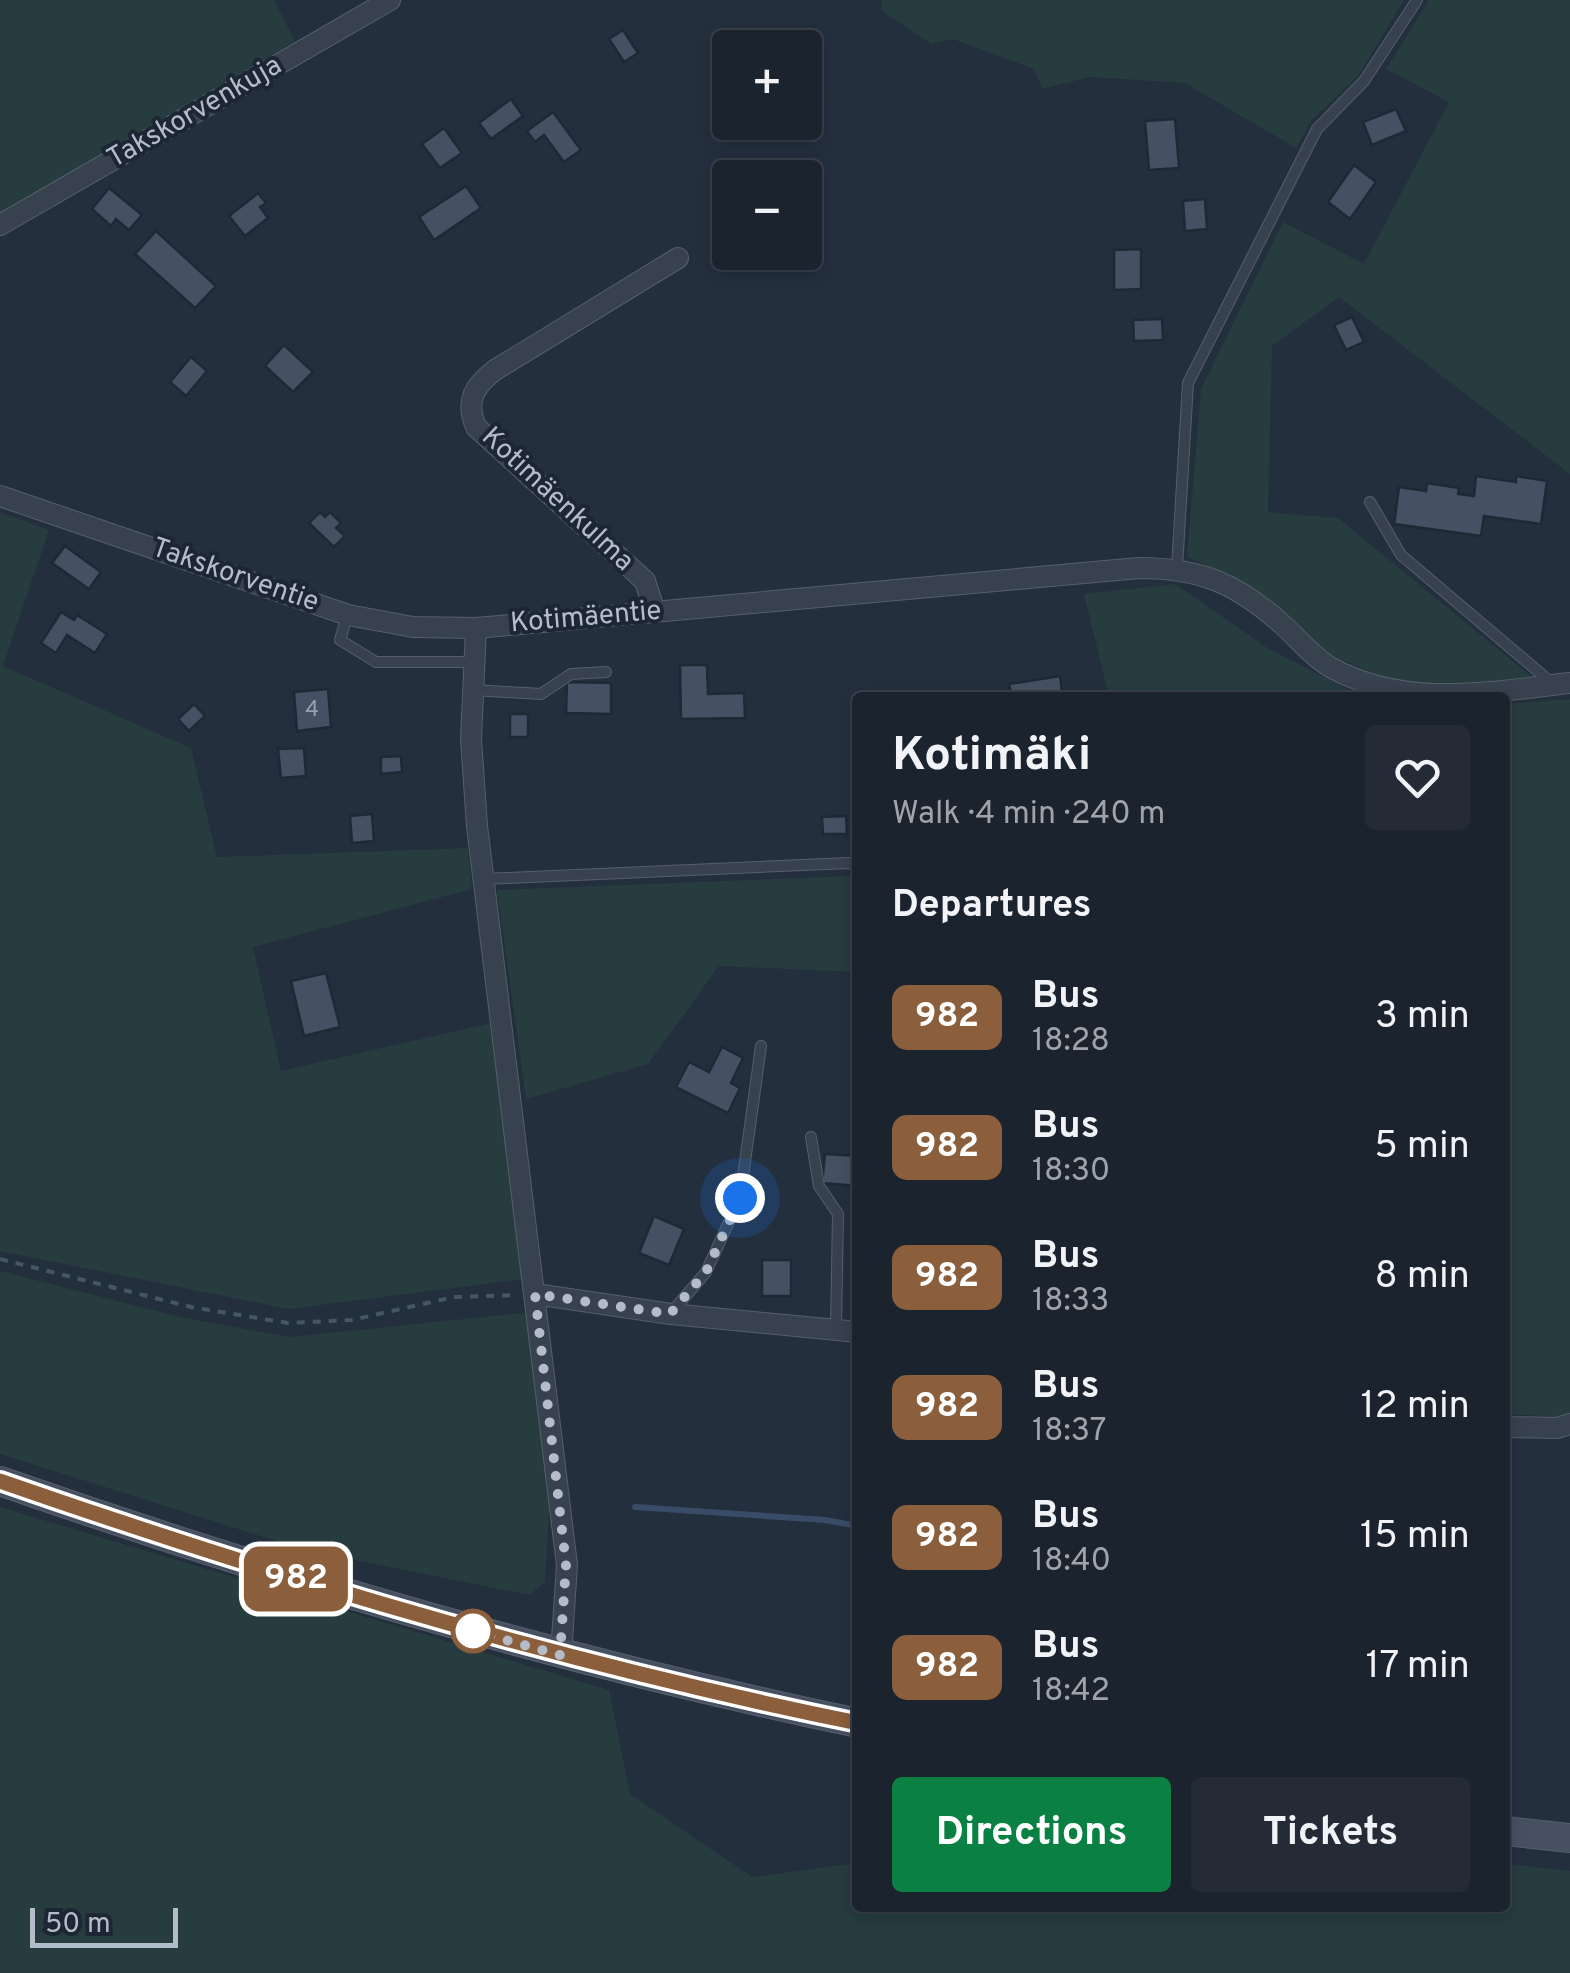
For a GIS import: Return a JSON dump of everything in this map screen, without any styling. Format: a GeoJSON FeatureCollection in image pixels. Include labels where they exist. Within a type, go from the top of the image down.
{"type":"FeatureCollection","features":[{"type":"Feature","properties":{"kind":"main road"},"geometry":{"type":"LineString","coordinates":[[0,1482],[372,1603],[560,1655],[852,1722]]}},
{"type":"Feature","properties":{"kind":"main road"},"geometry":{"type":"LineString","coordinates":[[1510,1832],[1570,1838]]}},
{"type":"Feature","properties":{"kind":"street","name":"Takskorvenkuja"},"geometry":{"type":"LineString","coordinates":[[0,225],[390,0]]}},
{"type":"Feature","properties":{"kind":"street","name":"Kotimäenkulma"},"geometry":{"type":"LineString","coordinates":[[655,612],[645,581],[476,427],[471,398],[478,384],[495,370],[678,258]]}},
{"type":"Feature","properties":{"kind":"street","name":"Takskorventie"},"geometry":{"type":"LineString","coordinates":[[0,496],[348,615],[413,626],[476,628]]}},
{"type":"Feature","properties":{"kind":"street","name":"Kotimäentie"},"geometry":{"type":"LineString","coordinates":[[560,1655],[566,1565],[476,826],[472,690],[476,628],[1140,568],[1177,568],[1209,575],[1234,588],[1272,615],[1326,665],[1368,684],[1419,692]]}},
{"type":"Feature","properties":{"kind":"street","name":"Kotimäentie"},"geometry":{"type":"LineString","coordinates":[[1472,692],[1562,684]]}},
{"type":"Feature","properties":{"kind":"street"},"geometry":{"type":"LineString","coordinates":[[535,1294],[670,1314],[852,1331]]}},
{"type":"Feature","properties":{"kind":"street"},"geometry":{"type":"LineString","coordinates":[[1510,1427],[1557,1428],[1570,1424]]}},
{"type":"Feature","properties":{"kind":"lane"},"geometry":{"type":"LineString","coordinates":[[1177,568],[1188,384],[1317,129],[1364,82],[1417,0]]}},
{"type":"Feature","properties":{"kind":"lane"},"geometry":{"type":"LineString","coordinates":[[1370,502],[1402,555],[1562,684]]}},
{"type":"Feature","properties":{"kind":"lane"},"geometry":{"type":"LineString","coordinates":[[348,615],[340,640],[376,662],[473,662]]}},
{"type":"Feature","properties":{"kind":"lane"},"geometry":{"type":"LineString","coordinates":[[472,690],[541,694],[571,674],[606,672]]}},
{"type":"Feature","properties":{"kind":"lane"},"geometry":{"type":"LineString","coordinates":[[484,879],[852,864]]}},
{"type":"Feature","properties":{"kind":"lane"},"geometry":{"type":"LineString","coordinates":[[670,1314],[706,1272],[740,1198],[761,1046]]}},
{"type":"Feature","properties":{"kind":"lane"},"geometry":{"type":"LineString","coordinates":[[810,1137],[820,1186],[838,1214],[836,1330]]}},
{"type":"Feature","properties":{"kind":"path"},"geometry":{"type":"LineString","coordinates":[[0,1259],[191,1307],[288,1324],[352,1320],[454,1297],[535,1294]]}},
{"type":"Feature","properties":{"kind":"green space"},"geometry":{"type":"Polygon","coordinates":[[[0,0],[274,0],[295,41],[0,215],[0,0]]]}},
{"type":"Feature","properties":{"kind":"green space"},"geometry":{"type":"Polygon","coordinates":[[[882,0],[1404,0],[1358,76],[1311,121],[1296,148],[1185,83],[1090,77],[1042,89],[1034,69],[953,39],[931,44],[881,10],[882,0]]]}},
{"type":"Feature","properties":{"kind":"green space"},"geometry":{"type":"Polygon","coordinates":[[[1429,0],[1570,0],[1570,474],[1339,297],[1272,346],[1268,512],[1338,518],[1531,676],[1483,686],[1392,682],[1332,655],[1233,577],[1187,557],[1201,389],[1283,222],[1364,264],[1449,102],[1386,69],[1429,0]]]}},
{"type":"Feature","properties":{"kind":"green space"},"geometry":{"type":"Polygon","coordinates":[[[0,512],[49,530],[3,666],[191,748],[217,857],[468,848],[472,889],[253,947],[281,1071],[491,1023],[524,1279],[289,1309],[0,1251],[0,512]]]}},
{"type":"Feature","properties":{"kind":"green space"},"geometry":{"type":"Polygon","coordinates":[[[1175,584],[1269,649],[1353,692],[1108,692],[1084,594],[1175,584]]]}},
{"type":"Feature","properties":{"kind":"green space"},"geometry":{"type":"Polygon","coordinates":[[[1570,699],[1570,1413],[1556,1417],[1510,1414],[1510,704],[1570,699]]]}},
{"type":"Feature","properties":{"kind":"green space"},"geometry":{"type":"Polygon","coordinates":[[[850,876],[852,972],[719,966],[648,1064],[526,1099],[497,890],[850,876]]]}},
{"type":"Feature","properties":{"kind":"green space"},"geometry":{"type":"Polygon","coordinates":[[[0,1271],[180,1317],[290,1337],[533,1312],[551,1479],[545,1582],[529,1595],[305,1550],[0,1454],[0,1271]]]}},
{"type":"Feature","properties":{"kind":"green space"},"geometry":{"type":"Polygon","coordinates":[[[0,1507],[609,1690],[630,1794],[752,1877],[852,1864],[852,1912],[1510,1912],[1510,1865],[1570,1871],[1570,1973],[0,1973],[0,1507]]]}},
{"type":"Feature","properties":{"kind":"building"},"geometry":{"type":"Polygon","coordinates":[[[623,30],[638,53],[624,62],[609,39],[623,30]]]}},
{"type":"Feature","properties":{"kind":"building"},"geometry":{"type":"Polygon","coordinates":[[[511,99],[523,116],[491,139],[479,123],[511,99]]]}},
{"type":"Feature","properties":{"kind":"building"},"geometry":{"type":"Polygon","coordinates":[[[1396,109],[1406,131],[1372,145],[1363,122],[1396,109]]]}},
{"type":"Feature","properties":{"kind":"building"},"geometry":{"type":"Polygon","coordinates":[[[553,112],[581,150],[564,162],[544,135],[535,142],[527,131],[553,112]]]}},
{"type":"Feature","properties":{"kind":"building"},"geometry":{"type":"Polygon","coordinates":[[[1175,119],[1179,168],[1149,170],[1145,121],[1175,119]]]}},
{"type":"Feature","properties":{"kind":"building"},"geometry":{"type":"Polygon","coordinates":[[[444,128],[462,153],[440,168],[422,144],[444,128]]]}},
{"type":"Feature","properties":{"kind":"building"},"geometry":{"type":"Polygon","coordinates":[[[1354,165],[1376,182],[1350,219],[1328,202],[1354,165]]]}},
{"type":"Feature","properties":{"kind":"building"},"geometry":{"type":"Polygon","coordinates":[[[466,186],[481,208],[434,240],[419,217],[466,186]]]}},
{"type":"Feature","properties":{"kind":"building"},"geometry":{"type":"Polygon","coordinates":[[[109,188],[142,215],[129,230],[116,219],[111,226],[92,209],[109,188]]]}},
{"type":"Feature","properties":{"kind":"building"},"geometry":{"type":"Polygon","coordinates":[[[258,193],[266,203],[260,207],[268,218],[245,236],[229,216],[258,193]]]}},
{"type":"Feature","properties":{"kind":"building"},"geometry":{"type":"Polygon","coordinates":[[[1205,199],[1207,229],[1185,231],[1183,201],[1205,199]]]}},
{"type":"Feature","properties":{"kind":"building"},"geometry":{"type":"Polygon","coordinates":[[[156,231],[216,286],[195,308],[135,254],[156,231]]]}},
{"type":"Feature","properties":{"kind":"building"},"geometry":{"type":"Polygon","coordinates":[[[1141,249],[1141,289],[1114,290],[1114,250],[1141,249]]]}},
{"type":"Feature","properties":{"kind":"building"},"geometry":{"type":"Polygon","coordinates":[[[1352,317],[1364,342],[1346,350],[1334,325],[1352,317]]]}},
{"type":"Feature","properties":{"kind":"building"},"geometry":{"type":"Polygon","coordinates":[[[1162,319],[1163,340],[1134,341],[1133,320],[1162,319]]]}},
{"type":"Feature","properties":{"kind":"building"},"geometry":{"type":"Polygon","coordinates":[[[284,345],[313,372],[293,392],[265,366],[284,345]]]}},
{"type":"Feature","properties":{"kind":"building"},"geometry":{"type":"Polygon","coordinates":[[[191,357],[207,371],[186,396],[170,382],[191,357]]]}},
{"type":"Feature","properties":{"kind":"building"},"geometry":{"type":"Polygon","coordinates":[[[1476,476],[1516,482],[1516,476],[1547,481],[1541,524],[1484,516],[1481,536],[1394,524],[1399,487],[1426,491],[1427,483],[1459,488],[1458,494],[1474,496],[1476,476]]]}},
{"type":"Feature","properties":{"kind":"building"},"geometry":{"type":"Polygon","coordinates":[[[320,512],[325,517],[330,512],[341,523],[336,528],[345,536],[334,547],[309,523],[320,512]]]}},
{"type":"Feature","properties":{"kind":"building"},"geometry":{"type":"Polygon","coordinates":[[[65,546],[101,572],[89,589],[52,563],[65,546]]]}},
{"type":"Feature","properties":{"kind":"building"},"geometry":{"type":"Polygon","coordinates":[[[61,612],[74,620],[77,615],[107,634],[95,653],[67,635],[56,653],[41,643],[61,612]]]}},
{"type":"Feature","properties":{"kind":"building"},"geometry":{"type":"Polygon","coordinates":[[[680,665],[707,665],[708,694],[744,693],[745,718],[681,719],[680,665]]]}},
{"type":"Feature","properties":{"kind":"building"},"geometry":{"type":"Polygon","coordinates":[[[1060,676],[1062,692],[1011,692],[1009,684],[1060,676]]]}},
{"type":"Feature","properties":{"kind":"building"},"geometry":{"type":"Polygon","coordinates":[[[567,682],[611,683],[611,714],[566,713],[567,682]]]}},
{"type":"Feature","properties":{"kind":"building"},"geometry":{"type":"Polygon","coordinates":[[[328,689],[331,727],[297,731],[294,692],[328,689]]]}},
{"type":"Feature","properties":{"kind":"building"},"geometry":{"type":"Polygon","coordinates":[[[194,704],[205,716],[189,731],[178,719],[194,704]]]}},
{"type":"Feature","properties":{"kind":"building"},"geometry":{"type":"Polygon","coordinates":[[[510,714],[528,714],[528,737],[510,737],[510,714]]]}},
{"type":"Feature","properties":{"kind":"building"},"geometry":{"type":"Polygon","coordinates":[[[304,748],[306,776],[281,778],[278,749],[304,748]]]}},
{"type":"Feature","properties":{"kind":"building"},"geometry":{"type":"Polygon","coordinates":[[[401,756],[402,772],[381,774],[381,757],[401,756]]]}},
{"type":"Feature","properties":{"kind":"building"},"geometry":{"type":"Polygon","coordinates":[[[372,814],[374,841],[352,843],[350,816],[372,814]]]}},
{"type":"Feature","properties":{"kind":"building"},"geometry":{"type":"Polygon","coordinates":[[[846,816],[847,834],[823,834],[822,817],[846,816]]]}},
{"type":"Feature","properties":{"kind":"building"},"geometry":{"type":"Polygon","coordinates":[[[326,973],[340,1027],[304,1036],[291,981],[326,973]]]}},
{"type":"Feature","properties":{"kind":"building"},"geometry":{"type":"Polygon","coordinates":[[[722,1047],[743,1058],[731,1083],[740,1088],[728,1113],[676,1087],[689,1062],[709,1072],[722,1047]]]}},
{"type":"Feature","properties":{"kind":"building"},"geometry":{"type":"Polygon","coordinates":[[[825,1154],[852,1156],[852,1186],[822,1183],[825,1154]]]}},
{"type":"Feature","properties":{"kind":"building"},"geometry":{"type":"Polygon","coordinates":[[[654,1216],[684,1229],[669,1265],[639,1253],[654,1216]]]}},
{"type":"Feature","properties":{"kind":"building"},"geometry":{"type":"Polygon","coordinates":[[[762,1260],[791,1260],[791,1296],[762,1296],[762,1260]]]}},
{"type":"Feature","properties":{"kind":"waterway"},"geometry":{"type":"LineString","coordinates":[[635,1507],[852,1525]]}},
{"type":"Feature","properties":{"kind":"bus line","name":"982"},"geometry":{"type":"LineString","coordinates":[[0,1481],[372,1603],[560,1655],[852,1722]]}},
{"type":"Feature","properties":{"kind":"route"},"geometry":{"type":"LineString","coordinates":[[473,1631],[560,1655],[566,1565],[535,1294],[670,1314],[706,1272],[740,1198]]}}]}
